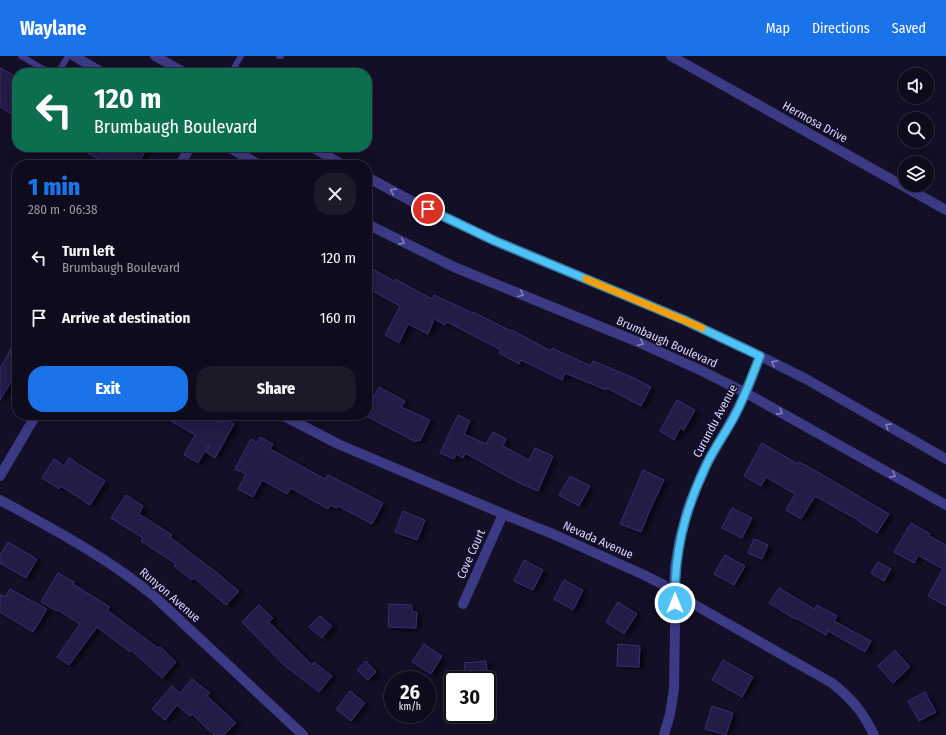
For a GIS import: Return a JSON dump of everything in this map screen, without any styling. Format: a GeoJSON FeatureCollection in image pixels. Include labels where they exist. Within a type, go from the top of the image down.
{"type":"FeatureCollection","features":[{"type":"Feature","properties":{"kind":"street"},"geometry":{"type":"LineString","coordinates":[[74,56],[94,68]]}},
{"type":"Feature","properties":{"kind":"street"},"geometry":{"type":"LineString","coordinates":[[155,56],[176,68]]}},
{"type":"Feature","properties":{"kind":"street","name":"Hermosa Drive"},"geometry":{"type":"LineString","coordinates":[[671,56],[946,210]]}},
{"type":"Feature","properties":{"kind":"street"},"geometry":{"type":"LineString","coordinates":[[237,152],[251,160]]}},
{"type":"Feature","properties":{"kind":"street"},"geometry":{"type":"LineString","coordinates":[[321,152],[335,160]]}},
{"type":"Feature","properties":{"kind":"street"},"geometry":{"type":"LineString","coordinates":[[372,180],[415,203],[495,241],[684,320],[760,356],[806,379],[946,459]]}},
{"type":"Feature","properties":{"kind":"street","name":"Brumbaugh Boulevard"},"geometry":{"type":"LineString","coordinates":[[372,226],[454,267],[638,342],[700,370],[746,393],[946,505]]}},
{"type":"Feature","properties":{"kind":"street","name":"Curundu Avenue"},"geometry":{"type":"LineString","coordinates":[[664,735],[670,714],[674,689],[675,566],[680,538],[688,508],[705,467],[736,414],[746,393],[760,356]]}},
{"type":"Feature","properties":{"kind":"street"},"geometry":{"type":"LineString","coordinates":[[0,476],[33,420]]}},
{"type":"Feature","properties":{"kind":"street","name":"Nevada Avenue"},"geometry":{"type":"LineString","coordinates":[[292,420],[338,444],[553,534],[644,574],[832,684],[846,694],[858,707],[868,721],[874,735]]}},
{"type":"Feature","properties":{"kind":"street","name":"Runyon Avenue"},"geometry":{"type":"LineString","coordinates":[[0,500],[78,544],[134,580],[161,602],[303,735]]}},
{"type":"Feature","properties":{"kind":"street","name":"Cove Court"},"geometry":{"type":"LineString","coordinates":[[463,604],[503,514]]}},
{"type":"Feature","properties":{"kind":"lane"},"geometry":{"type":"LineString","coordinates":[[21,56],[41,68]]}},
{"type":"Feature","properties":{"kind":"lane"},"geometry":{"type":"LineString","coordinates":[[61,68],[68,56]]}},
{"type":"Feature","properties":{"kind":"lane"},"geometry":{"type":"LineString","coordinates":[[234,68],[241,56]]}},
{"type":"Feature","properties":{"kind":"building"},"geometry":{"type":"Polygon","coordinates":[[[0,68],[12,74],[12,114],[0,107],[0,68]]]}},
{"type":"Feature","properties":{"kind":"building"},"geometry":{"type":"Polygon","coordinates":[[[86,152],[145,152],[140,160],[100,160],[86,152]]]}},
{"type":"Feature","properties":{"kind":"building"},"geometry":{"type":"Polygon","coordinates":[[[372,269],[394,281],[395,279],[432,299],[434,295],[473,312],[511,331],[512,330],[551,351],[552,348],[591,366],[593,361],[634,378],[651,387],[641,406],[607,388],[606,390],[565,373],[562,380],[521,360],[519,364],[499,353],[501,350],[447,322],[445,325],[434,319],[428,334],[408,324],[399,343],[385,335],[400,306],[372,291],[372,269]]]}},
{"type":"Feature","properties":{"kind":"building"},"geometry":{"type":"Polygon","coordinates":[[[12,347],[12,380],[0,400],[0,368],[12,347]]]}},
{"type":"Feature","properties":{"kind":"building"},"geometry":{"type":"Polygon","coordinates":[[[379,387],[405,401],[401,407],[430,420],[420,441],[418,440],[416,442],[372,419],[372,400],[379,387]]]}},
{"type":"Feature","properties":{"kind":"building"},"geometry":{"type":"Polygon","coordinates":[[[677,400],[695,410],[684,430],[680,428],[674,440],[660,431],[677,400]]]}},
{"type":"Feature","properties":{"kind":"building"},"geometry":{"type":"Polygon","coordinates":[[[458,415],[470,421],[464,434],[486,444],[493,432],[506,439],[503,446],[529,460],[535,448],[553,456],[538,491],[519,483],[465,453],[463,458],[456,454],[454,459],[440,453],[458,415]]]}},
{"type":"Feature","properties":{"kind":"building"},"geometry":{"type":"Polygon","coordinates":[[[170,420],[217,420],[222,423],[223,420],[227,420],[234,424],[215,458],[206,452],[210,445],[209,444],[198,463],[184,455],[195,435],[170,420]]]}},
{"type":"Feature","properties":{"kind":"building"},"geometry":{"type":"Polygon","coordinates":[[[260,437],[273,444],[270,449],[325,479],[328,475],[383,503],[372,524],[338,506],[337,508],[330,505],[328,509],[291,488],[287,494],[262,480],[253,497],[238,489],[246,474],[235,469],[251,439],[257,443],[260,437]]]}},
{"type":"Feature","properties":{"kind":"building"},"geometry":{"type":"Polygon","coordinates":[[[762,443],[798,464],[799,462],[809,467],[889,514],[877,533],[858,520],[815,496],[801,519],[786,510],[795,494],[766,477],[761,486],[744,476],[762,443]]]}},
{"type":"Feature","properties":{"kind":"building"},"geometry":{"type":"Polygon","coordinates":[[[69,458],[105,481],[90,505],[61,486],[59,489],[42,478],[54,459],[64,466],[69,458]]]}},
{"type":"Feature","properties":{"kind":"building"},"geometry":{"type":"Polygon","coordinates":[[[643,470],[664,480],[641,532],[620,524],[643,470]]]}},
{"type":"Feature","properties":{"kind":"building"},"geometry":{"type":"Polygon","coordinates":[[[570,476],[590,486],[579,506],[559,495],[570,476]]]}},
{"type":"Feature","properties":{"kind":"building"},"geometry":{"type":"Polygon","coordinates":[[[126,495],[143,506],[139,514],[172,535],[170,537],[239,591],[226,605],[194,578],[192,580],[174,566],[176,564],[141,541],[143,538],[111,518],[126,495]]]}},
{"type":"Feature","properties":{"kind":"building"},"geometry":{"type":"Polygon","coordinates":[[[732,508],[752,518],[742,538],[722,528],[732,508]]]}},
{"type":"Feature","properties":{"kind":"building"},"geometry":{"type":"Polygon","coordinates":[[[403,511],[425,520],[417,540],[395,532],[403,511]]]}},
{"type":"Feature","properties":{"kind":"building"},"geometry":{"type":"Polygon","coordinates":[[[911,523],[930,534],[929,536],[946,545],[946,606],[928,596],[943,569],[918,555],[914,563],[894,552],[911,523]]]}},
{"type":"Feature","properties":{"kind":"building"},"geometry":{"type":"Polygon","coordinates":[[[754,539],[768,545],[762,559],[748,553],[754,539]]]}},
{"type":"Feature","properties":{"kind":"building"},"geometry":{"type":"Polygon","coordinates":[[[8,542],[37,559],[26,578],[0,563],[0,555],[8,542]]]}},
{"type":"Feature","properties":{"kind":"building"},"geometry":{"type":"Polygon","coordinates":[[[725,555],[745,566],[734,585],[714,574],[725,555]]]}},
{"type":"Feature","properties":{"kind":"building"},"geometry":{"type":"Polygon","coordinates":[[[524,560],[543,570],[533,590],[514,581],[524,560]]]}},
{"type":"Feature","properties":{"kind":"building"},"geometry":{"type":"Polygon","coordinates":[[[878,562],[891,569],[884,581],[871,573],[878,562]]]}},
{"type":"Feature","properties":{"kind":"building"},"geometry":{"type":"Polygon","coordinates":[[[58,573],[74,582],[73,584],[110,607],[107,610],[158,648],[160,647],[176,662],[162,678],[131,650],[130,652],[97,627],[69,665],[57,657],[80,624],[58,610],[57,611],[41,602],[58,573]]]}},
{"type":"Feature","properties":{"kind":"building"},"geometry":{"type":"Polygon","coordinates":[[[564,580],[583,590],[573,610],[554,599],[564,580]]]}},
{"type":"Feature","properties":{"kind":"building"},"geometry":{"type":"Polygon","coordinates":[[[779,588],[814,609],[817,605],[837,616],[834,621],[871,641],[865,652],[828,631],[826,635],[796,618],[795,619],[769,603],[779,588]]]}},
{"type":"Feature","properties":{"kind":"building"},"geometry":{"type":"Polygon","coordinates":[[[10,589],[47,609],[33,632],[0,612],[0,594],[5,597],[10,589]]]}},
{"type":"Feature","properties":{"kind":"building"},"geometry":{"type":"Polygon","coordinates":[[[618,602],[637,614],[624,634],[606,622],[618,602]]]}},
{"type":"Feature","properties":{"kind":"building"},"geometry":{"type":"Polygon","coordinates":[[[389,604],[412,605],[412,612],[417,612],[416,628],[388,627],[389,604]]]}},
{"type":"Feature","properties":{"kind":"building"},"geometry":{"type":"Polygon","coordinates":[[[259,605],[273,618],[269,622],[312,665],[314,662],[332,676],[319,692],[285,666],[242,622],[259,605]]]}},
{"type":"Feature","properties":{"kind":"building"},"geometry":{"type":"Polygon","coordinates":[[[320,616],[332,626],[322,638],[309,627],[320,616]]]}},
{"type":"Feature","properties":{"kind":"building"},"geometry":{"type":"Polygon","coordinates":[[[424,644],[442,656],[433,671],[426,671],[412,662],[424,644]]]}},
{"type":"Feature","properties":{"kind":"building"},"geometry":{"type":"Polygon","coordinates":[[[618,644],[640,646],[639,667],[617,666],[618,644]]]}},
{"type":"Feature","properties":{"kind":"building"},"geometry":{"type":"Polygon","coordinates":[[[895,650],[910,667],[893,683],[878,666],[895,650]]]}},
{"type":"Feature","properties":{"kind":"building"},"geometry":{"type":"Polygon","coordinates":[[[723,660],[753,677],[742,697],[712,680],[723,660]]]}},
{"type":"Feature","properties":{"kind":"building"},"geometry":{"type":"Polygon","coordinates":[[[366,661],[376,672],[368,680],[357,670],[366,661]]]}},
{"type":"Feature","properties":{"kind":"building"},"geometry":{"type":"Polygon","coordinates":[[[486,661],[487,671],[465,671],[464,663],[486,661]]]}},
{"type":"Feature","properties":{"kind":"building"},"geometry":{"type":"Polygon","coordinates":[[[192,679],[210,693],[207,696],[236,723],[224,735],[214,735],[192,714],[190,716],[177,705],[165,720],[152,709],[172,686],[180,693],[192,679]]]}},
{"type":"Feature","properties":{"kind":"building"},"geometry":{"type":"Polygon","coordinates":[[[350,691],[365,703],[351,721],[336,709],[350,691]]]}},
{"type":"Feature","properties":{"kind":"building"},"geometry":{"type":"Polygon","coordinates":[[[925,692],[936,712],[919,721],[908,701],[925,692]]]}},
{"type":"Feature","properties":{"kind":"building"},"geometry":{"type":"Polygon","coordinates":[[[712,706],[733,713],[726,735],[705,729],[712,706]]]}},
{"type":"Feature","properties":{"kind":"slow traffic"},"geometry":{"type":"LineString","coordinates":[[586,279],[702,328]]}},
{"type":"Feature","properties":{"kind":"route"},"geometry":{"type":"LineString","coordinates":[[428,209],[495,241],[684,320],[760,356],[746,393],[736,414],[705,467],[688,508],[680,538],[675,566],[675,603]]}}]}
